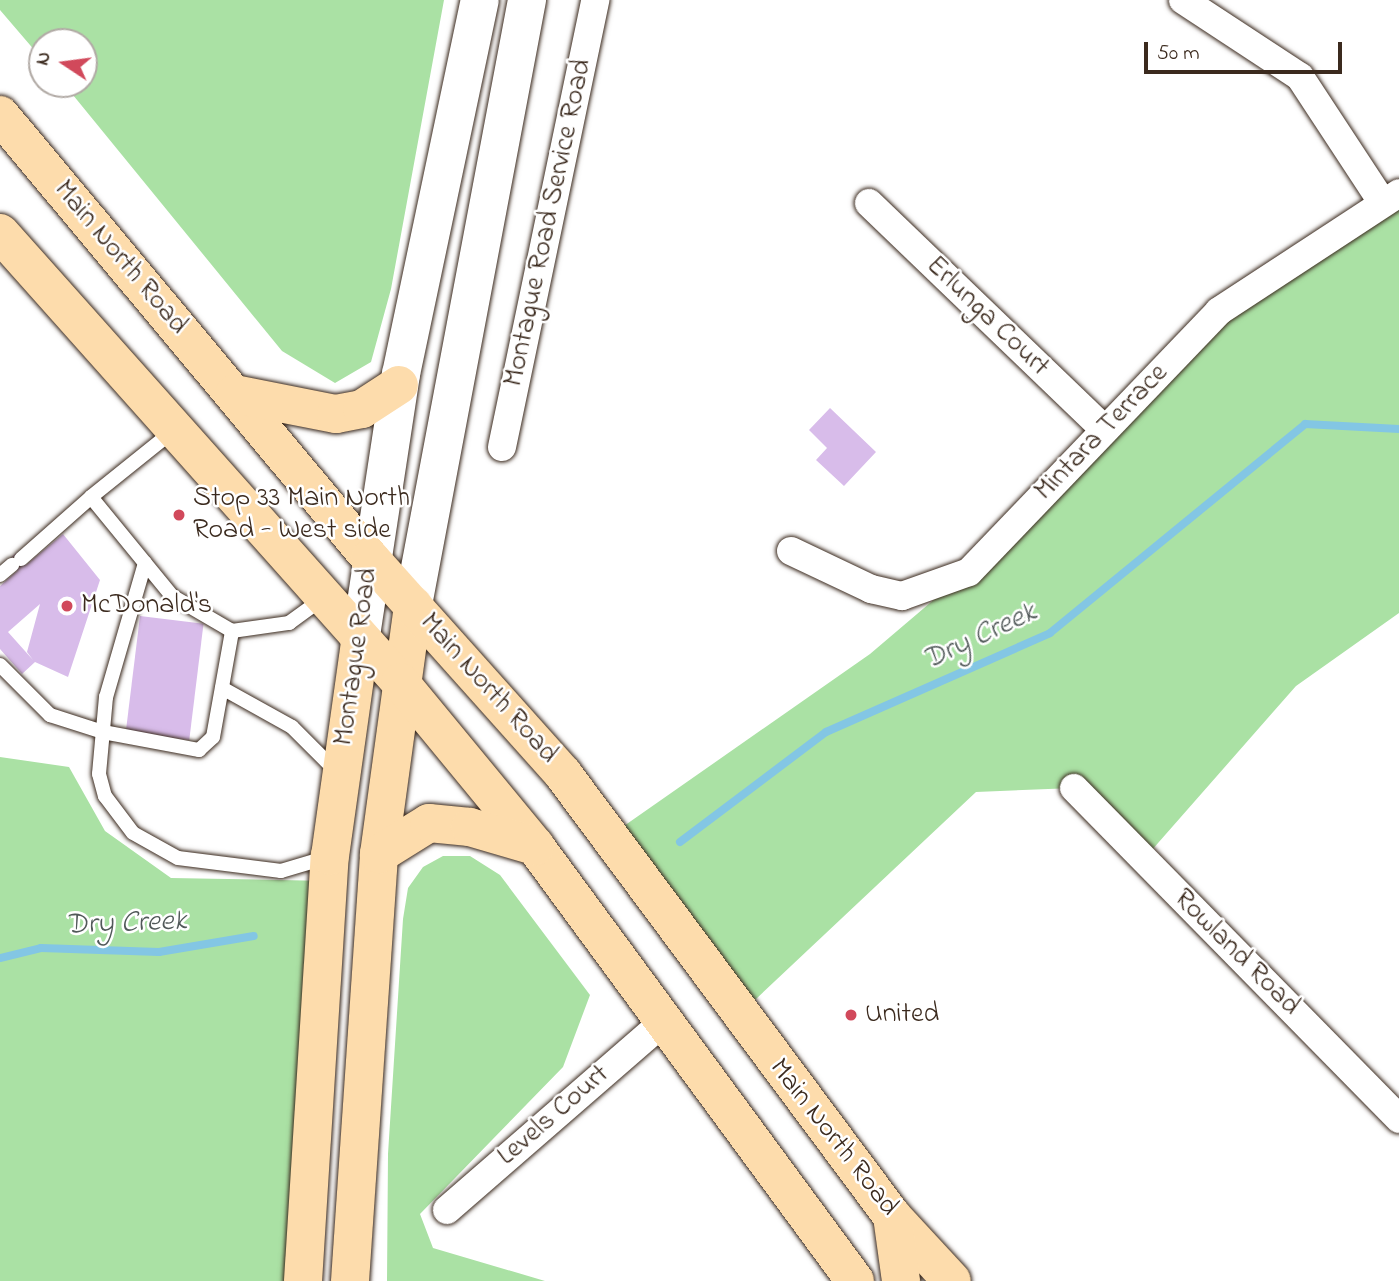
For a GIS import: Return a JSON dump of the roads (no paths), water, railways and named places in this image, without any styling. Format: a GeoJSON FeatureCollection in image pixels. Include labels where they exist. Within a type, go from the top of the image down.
{"type":"FeatureCollection","features":[{"type":"Feature","properties":{"kind":"main road","name":"Montague Road"},"geometry":{"type":"LineString","coordinates":[[303,1281],[330,856],[370,558],[400,386],[480,0]]}},
{"type":"Feature","properties":{"kind":"main road","name":"Montague Road"},"geometry":{"type":"LineString","coordinates":[[350,1281],[379,854],[400,682],[527,0]]}},
{"type":"Feature","properties":{"kind":"main road","name":"Main North Road"},"geometry":{"type":"LineString","coordinates":[[0,116],[370,558],[458,650],[640,872],[892,1216],[952,1281]]}},
{"type":"Feature","properties":{"kind":"main road"},"geometry":{"type":"LineString","coordinates":[[0,233],[360,642],[400,682],[535,846],[662,1023],[855,1281]]}},
{"type":"Feature","properties":{"kind":"main road"},"geometry":{"type":"LineString","coordinates":[[234,394],[337,414],[362,409],[400,386]]}},
{"type":"Feature","properties":{"kind":"main road"},"geometry":{"type":"LineString","coordinates":[[379,854],[429,823],[470,827],[535,846]]}},
{"type":"Feature","properties":{"kind":"main road"},"geometry":{"type":"LineString","coordinates":[[892,1216],[901,1281]]}},
{"type":"Feature","properties":{"kind":"main road"},"geometry":{"type":"LineString","coordinates":[[815,1229],[825,1281]]}},
{"type":"Feature","properties":{"kind":"street","name":"Montague Road Service Road"},"geometry":{"type":"LineString","coordinates":[[502,447],[595,0]]}},
{"type":"Feature","properties":{"kind":"street"},"geometry":{"type":"LineString","coordinates":[[1183,0],[1300,77],[1390,198]]}},
{"type":"Feature","properties":{"kind":"street","name":"Mintara Terrace"},"geometry":{"type":"LineString","coordinates":[[791,551],[871,589],[902,596],[930,590],[969,572],[1219,311],[1390,198]]}},
{"type":"Feature","properties":{"kind":"street","name":"Erlunga Court"},"geometry":{"type":"LineString","coordinates":[[870,203],[1105,430]]}},
{"type":"Feature","properties":{"kind":"street","name":"Rowland Road"},"geometry":{"type":"LineString","coordinates":[[1074,788],[1399,1119]]}},
{"type":"Feature","properties":{"kind":"street","name":"Levels Court"},"geometry":{"type":"LineString","coordinates":[[447,1210],[662,1023]]}},
{"type":"Feature","properties":{"kind":"lane"},"geometry":{"type":"LineString","coordinates":[[0,575],[173,431]]}},
{"type":"Feature","properties":{"kind":"lane"},"geometry":{"type":"LineString","coordinates":[[91,497],[172,596],[232,631],[289,623],[322,599]]}},
{"type":"Feature","properties":{"kind":"lane"},"geometry":{"type":"LineString","coordinates":[[145,563],[110,678],[103,732],[105,796],[133,833],[154,848],[211,866],[281,871],[330,856]]}},
{"type":"Feature","properties":{"kind":"lane"},"geometry":{"type":"LineString","coordinates":[[0,665],[50,715],[103,732],[199,750],[213,737],[232,631]]}},
{"type":"Feature","properties":{"kind":"lane"},"geometry":{"type":"LineString","coordinates":[[222,688],[292,727],[341,778]]}},
{"type":"Feature","properties":{"kind":"waterway","name":"Dry Creek"},"geometry":{"type":"LineString","coordinates":[[680,842],[826,732],[1050,633],[1305,424],[1399,429]]}},
{"type":"Feature","properties":{"kind":"waterway","name":"Dry Creek"},"geometry":{"type":"LineString","coordinates":[[0,958],[41,948],[159,952],[254,936]]}},
{"type":"Feature","properties":{"kind":"place","name":"Stop 33 Main North Road - West side"},"geometry":{"type":"Point","coordinates":[179,515]}},
{"type":"Feature","properties":{"kind":"place","name":"McDonald's"},"geometry":{"type":"Point","coordinates":[67,606]}},
{"type":"Feature","properties":{"kind":"place","name":"United"},"geometry":{"type":"Point","coordinates":[851,1015]}}]}
